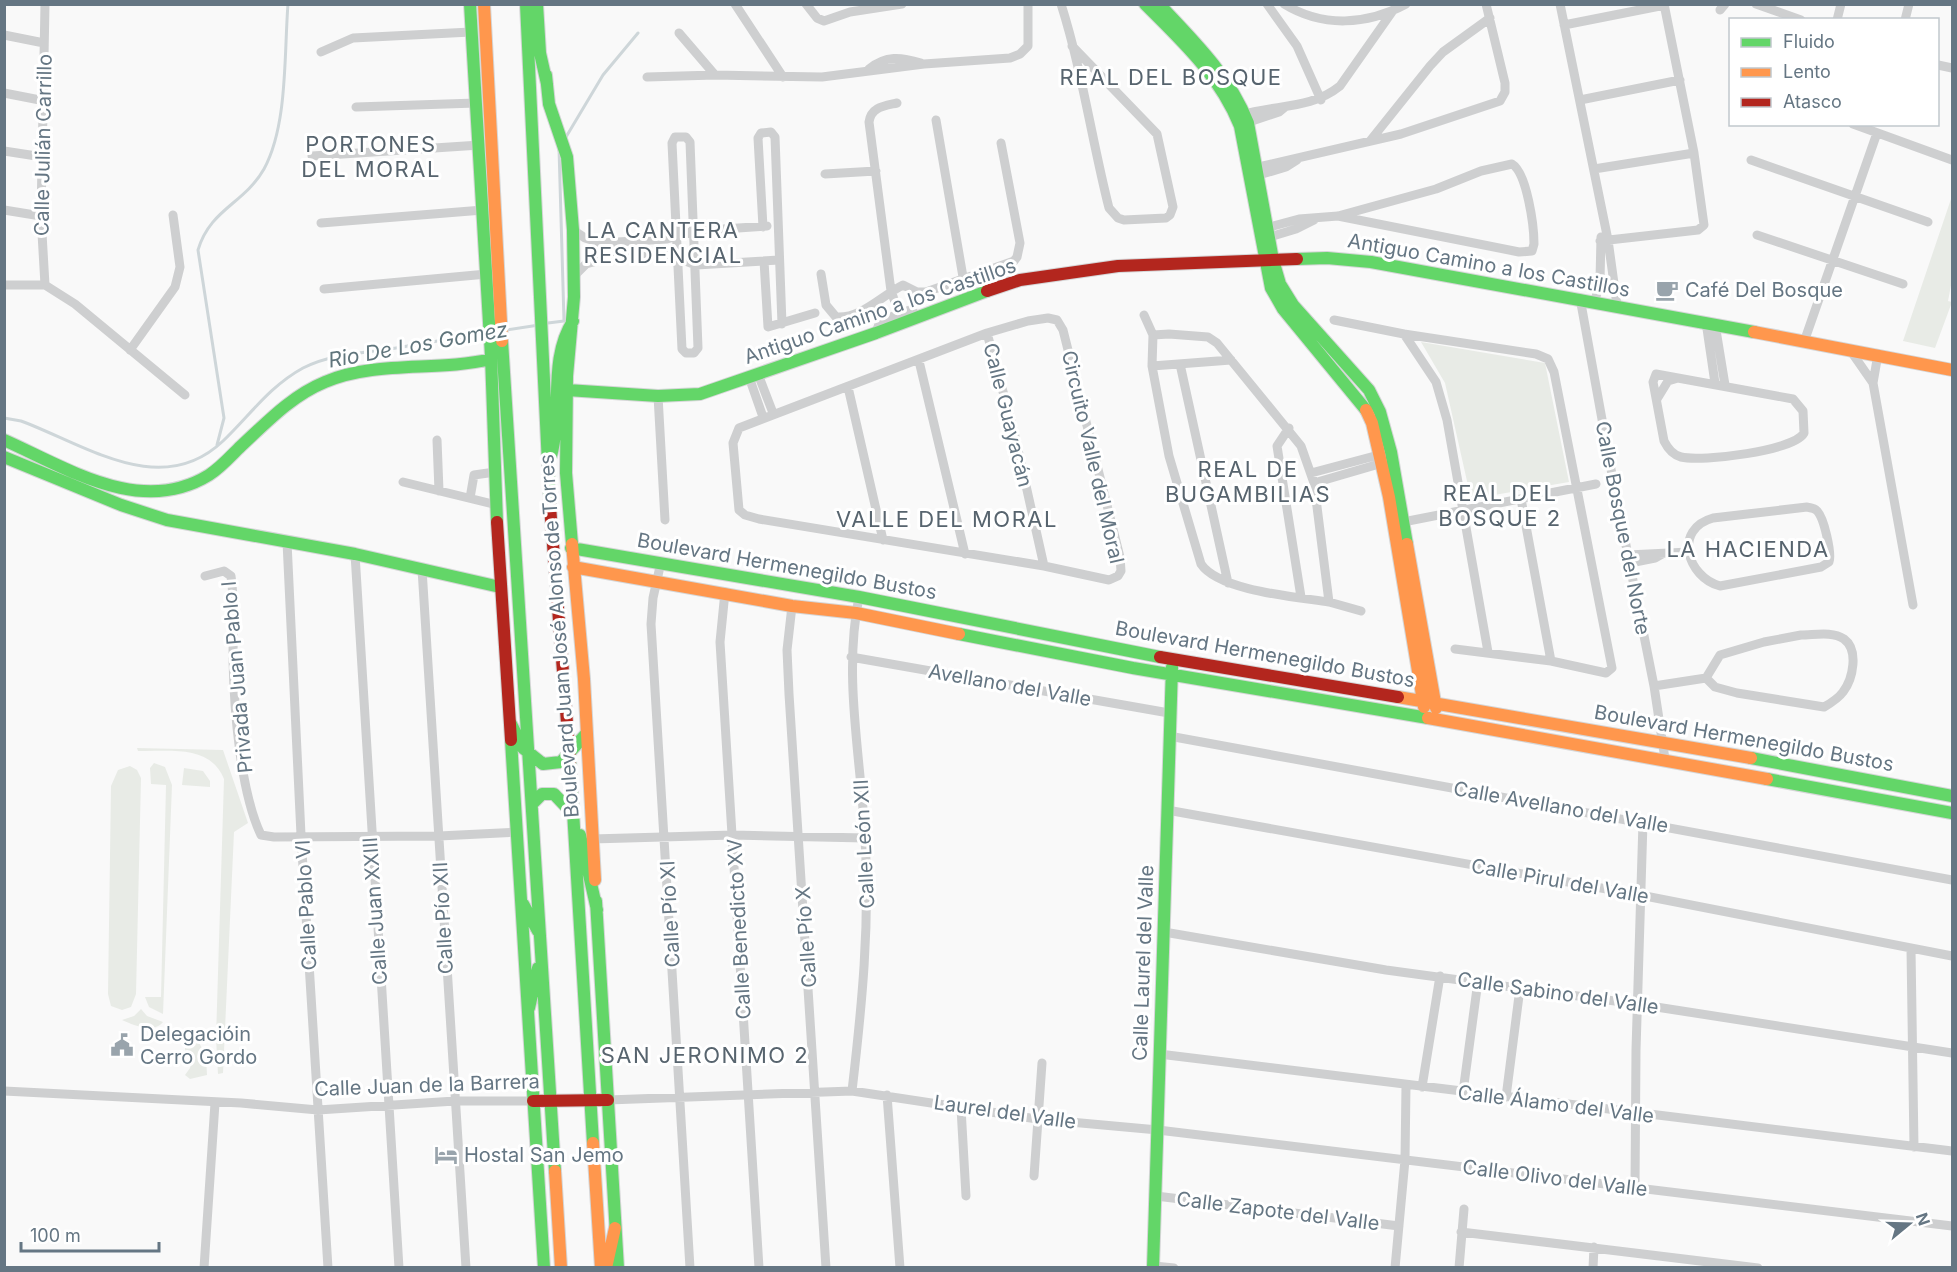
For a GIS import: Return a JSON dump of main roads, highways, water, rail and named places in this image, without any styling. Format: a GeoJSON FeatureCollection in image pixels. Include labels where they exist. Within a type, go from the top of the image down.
{"type":"FeatureCollection","features":[{"type":"Feature","properties":{"kind":"waterway"},"geometry":{"type":"LineString","coordinates":[[217,445],[224,418],[198,250],[203,236],[211,225],[256,181],[272,151],[284,89],[288,4]]}},
{"type":"Feature","properties":{"kind":"waterway","name":"Rio De Los Gomez"},"geometry":{"type":"LineString","coordinates":[[566,137],[603,75],[638,33]]}},
{"type":"Feature","properties":{"kind":"waterway","name":"Rio De Los Gomez"},"geometry":{"type":"LineString","coordinates":[[548,323],[564,321],[559,148]]}},
{"type":"Feature","properties":{"kind":"waterway","name":"Rio De Los Gomez"},"geometry":{"type":"LineString","coordinates":[[507,330],[539,325]]}},
{"type":"Feature","properties":{"kind":"waterway","name":"Rio De Los Gomez"},"geometry":{"type":"LineString","coordinates":[[4,418],[21,421],[123,462],[149,467],[174,466],[199,458],[223,441],[280,383],[314,363],[349,354],[485,333]]}},
{"type":"Feature","properties":{"kind":"place","name":"Café Del Bosque"},"geometry":{"type":"Point","coordinates":[1667,290]}},
{"type":"Feature","properties":{"kind":"place","name":"Delegacióin Cerro Gordo"},"geometry":{"type":"Point","coordinates":[122,1045]}},
{"type":"Feature","properties":{"kind":"place","name":"Hostal San Jemo"},"geometry":{"type":"Point","coordinates":[446,1155]}},
{"type":"Feature","properties":{"kind":"district","name":"REAL DEL BOSQUE"},"geometry":{"type":"Point","coordinates":[1171,77]}},
{"type":"Feature","properties":{"kind":"district","name":"PORTONES DEL MORAL"},"geometry":{"type":"Point","coordinates":[371,156]}},
{"type":"Feature","properties":{"kind":"district","name":"LA CANTERA RESIDENCIAL"},"geometry":{"type":"Point","coordinates":[663,242]}},
{"type":"Feature","properties":{"kind":"district","name":"REAL DE BUGAMBILIAS"},"geometry":{"type":"Point","coordinates":[1248,482]}},
{"type":"Feature","properties":{"kind":"district","name":"REAL DEL BOSQUE 2"},"geometry":{"type":"Point","coordinates":[1500,506]}},
{"type":"Feature","properties":{"kind":"district","name":"VALLE DEL MORAL"},"geometry":{"type":"Point","coordinates":[947,519]}},
{"type":"Feature","properties":{"kind":"district","name":"LA HACIENDA"},"geometry":{"type":"Point","coordinates":[1748,549]}},
{"type":"Feature","properties":{"kind":"district","name":"SAN JERONIMO 2"},"geometry":{"type":"Point","coordinates":[705,1055]}}]}
